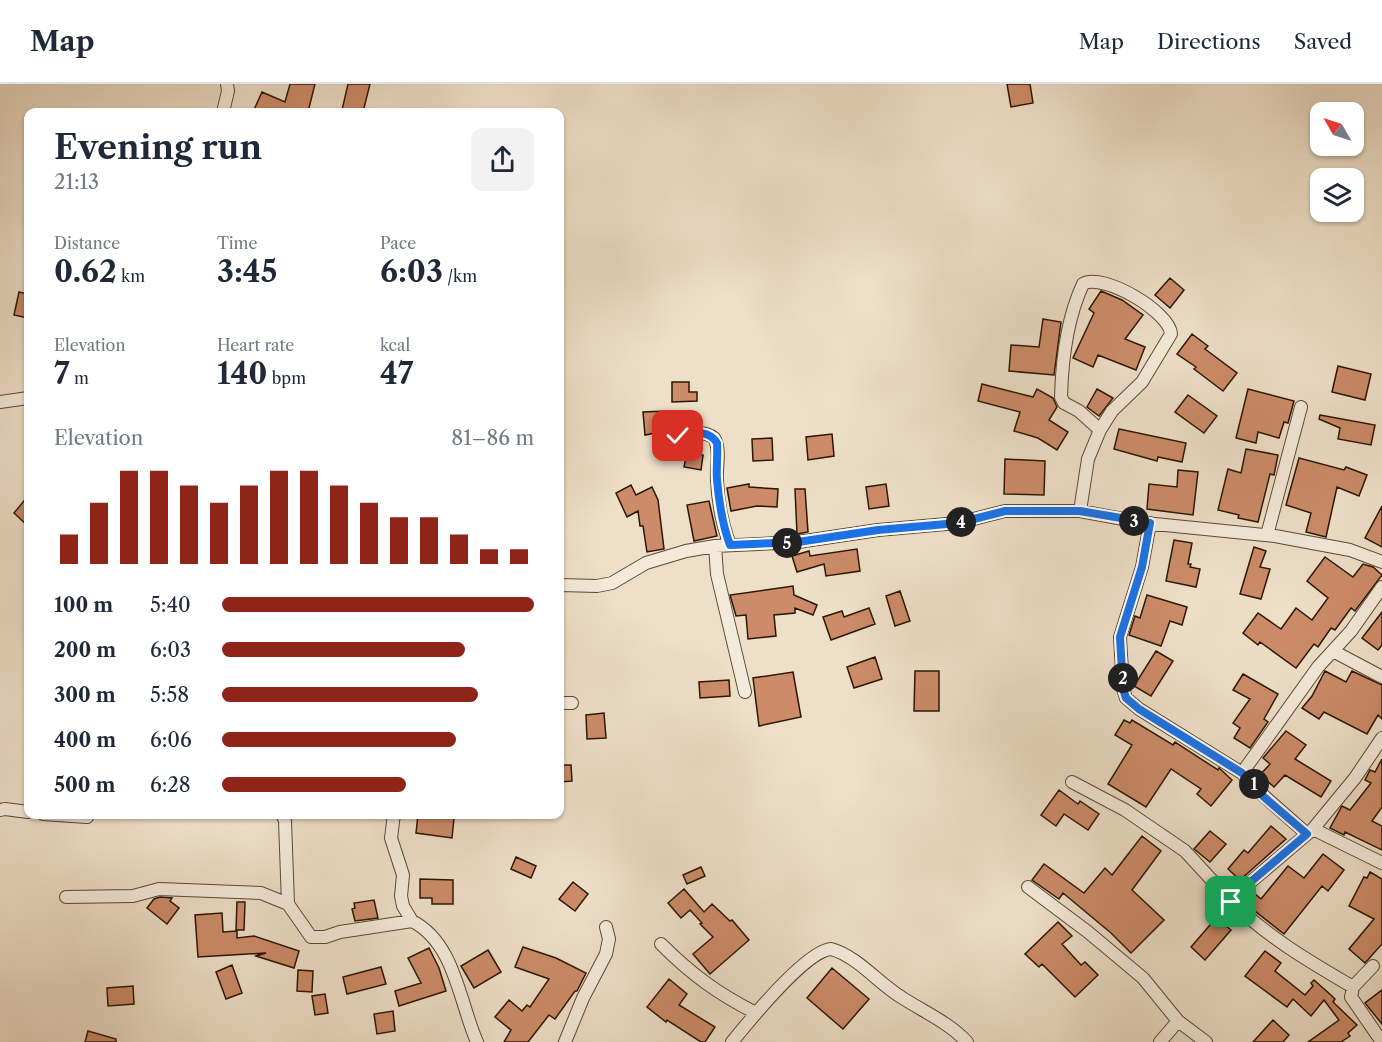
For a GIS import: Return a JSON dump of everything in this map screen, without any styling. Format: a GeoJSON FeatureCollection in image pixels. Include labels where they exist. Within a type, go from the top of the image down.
{"type":"FeatureCollection","features":[{"type":"Feature","properties":{"kind":"street"},"geometry":{"type":"LineString","coordinates":[[225,108],[228,84]]}},
{"type":"Feature","properties":{"kind":"street"},"geometry":{"type":"LineString","coordinates":[[1080,511],[1088,459],[1100,430],[1112,411],[1142,382],[1172,334],[1171,327],[1166,320],[1140,300],[1127,292],[1094,281],[1084,283],[1074,306],[1066,345],[1061,393],[1064,403],[1079,411],[1100,430]]}},
{"type":"Feature","properties":{"kind":"street"},"geometry":{"type":"LineString","coordinates":[[0,402],[24,399]]}},
{"type":"Feature","properties":{"kind":"street"},"geometry":{"type":"LineString","coordinates":[[1267,535],[1301,407]]}},
{"type":"Feature","properties":{"kind":"street"},"geometry":{"type":"LineString","coordinates":[[663,440],[696,433],[710,435],[714,438],[717,443],[720,509],[730,545]]}},
{"type":"Feature","properties":{"kind":"street"},"geometry":{"type":"LineString","coordinates":[[564,585],[597,586],[612,583],[646,563],[686,551],[715,546],[798,542],[878,530],[958,523],[1005,511],[1080,511],[1150,523],[1267,535],[1350,550],[1382,562]]}},
{"type":"Feature","properties":{"kind":"street"},"geometry":{"type":"LineString","coordinates":[[1150,523],[1142,567],[1120,637],[1123,689],[1126,698],[1139,709],[1242,773],[1264,797],[1310,832],[1382,863]]}},
{"type":"Feature","properties":{"kind":"street"},"geometry":{"type":"LineString","coordinates":[[715,546],[717,574],[745,692]]}},
{"type":"Feature","properties":{"kind":"street"},"geometry":{"type":"LineString","coordinates":[[1242,773],[1318,667],[1351,631],[1382,587]]}},
{"type":"Feature","properties":{"kind":"street"},"geometry":{"type":"LineString","coordinates":[[1333,651],[1382,677]]}},
{"type":"Feature","properties":{"kind":"street"},"geometry":{"type":"LineString","coordinates":[[1231,902],[1247,885],[1310,832],[1355,778],[1382,738]]}},
{"type":"Feature","properties":{"kind":"street"},"geometry":{"type":"LineString","coordinates":[[1072,782],[1125,810],[1185,851],[1231,902],[1283,943],[1353,987]]}},
{"type":"Feature","properties":{"kind":"street"},"geometry":{"type":"LineString","coordinates":[[0,810],[24,811]]}},
{"type":"Feature","properties":{"kind":"street"},"geometry":{"type":"LineString","coordinates":[[284,819],[288,904],[311,937],[325,937],[340,932],[412,921],[423,926],[432,934],[446,955],[477,1042]]}},
{"type":"Feature","properties":{"kind":"street"},"geometry":{"type":"LineString","coordinates":[[393,819],[391,837],[403,875],[400,896],[412,921]]}},
{"type":"Feature","properties":{"kind":"street"},"geometry":{"type":"LineString","coordinates":[[1028,887],[1088,932],[1143,978],[1178,1021],[1206,1042]]}},
{"type":"Feature","properties":{"kind":"street"},"geometry":{"type":"LineString","coordinates":[[66,897],[133,896],[159,889],[261,893],[288,904]]}},
{"type":"Feature","properties":{"kind":"street"},"geometry":{"type":"LineString","coordinates":[[565,1042],[606,954],[609,939],[606,927]]}},
{"type":"Feature","properties":{"kind":"street"},"geometry":{"type":"LineString","coordinates":[[661,944],[705,984],[756,1013]]}},
{"type":"Feature","properties":{"kind":"street"},"geometry":{"type":"LineString","coordinates":[[732,1042],[756,1013],[810,958],[824,950],[831,949],[849,957],[901,997],[949,1025],[967,1042]]}},
{"type":"Feature","properties":{"kind":"street"},"geometry":{"type":"LineString","coordinates":[[1373,966],[1353,987],[1351,997],[1382,1042]]}},
{"type":"Feature","properties":{"kind":"street"},"geometry":{"type":"LineString","coordinates":[[1160,1042],[1178,1021]]}},
{"type":"Feature","properties":{"kind":"building"},"geometry":{"type":"Polygon","coordinates":[[[290,84],[315,84],[309,108],[255,108],[262,92],[285,102],[290,84]]]}},
{"type":"Feature","properties":{"kind":"building"},"geometry":{"type":"Polygon","coordinates":[[[348,84],[370,84],[364,108],[342,108],[348,84]]]}},
{"type":"Feature","properties":{"kind":"building"},"geometry":{"type":"Polygon","coordinates":[[[1007,84],[1030,84],[1033,103],[1011,107],[1007,84]]]}},
{"type":"Feature","properties":{"kind":"building"},"geometry":{"type":"Polygon","coordinates":[[[1170,278],[1184,290],[1170,308],[1155,295],[1170,278]]]}},
{"type":"Feature","properties":{"kind":"building"},"geometry":{"type":"Polygon","coordinates":[[[1101,291],[1122,300],[1143,315],[1125,339],[1145,347],[1136,370],[1098,355],[1093,367],[1073,358],[1094,313],[1089,309],[1101,291]]]}},
{"type":"Feature","properties":{"kind":"building"},"geometry":{"type":"Polygon","coordinates":[[[19,292],[24,293],[24,317],[14,315],[19,292]]]}},
{"type":"Feature","properties":{"kind":"building"},"geometry":{"type":"Polygon","coordinates":[[[1043,319],[1061,322],[1054,375],[1009,371],[1011,345],[1039,347],[1043,319]]]}},
{"type":"Feature","properties":{"kind":"building"},"geometry":{"type":"Polygon","coordinates":[[[1192,334],[1208,346],[1205,349],[1237,373],[1223,391],[1177,354],[1192,334]]]}},
{"type":"Feature","properties":{"kind":"building"},"geometry":{"type":"Polygon","coordinates":[[[1338,366],[1371,374],[1365,400],[1332,392],[1338,366]]]}},
{"type":"Feature","properties":{"kind":"building"},"geometry":{"type":"Polygon","coordinates":[[[672,382],[689,382],[689,392],[697,392],[697,401],[672,402],[672,382]]]}},
{"type":"Feature","properties":{"kind":"building"},"geometry":{"type":"Polygon","coordinates":[[[982,384],[1033,397],[1037,389],[1053,398],[1057,407],[1049,420],[1068,432],[1057,450],[1038,438],[1014,431],[1020,412],[978,401],[982,384]]]}},
{"type":"Feature","properties":{"kind":"building"},"geometry":{"type":"Polygon","coordinates":[[[1097,389],[1113,398],[1099,416],[1087,407],[1097,389]]]}},
{"type":"Feature","properties":{"kind":"building"},"geometry":{"type":"Polygon","coordinates":[[[1248,389],[1294,401],[1288,423],[1284,422],[1279,438],[1258,432],[1256,443],[1236,438],[1248,389]]]}},
{"type":"Feature","properties":{"kind":"building"},"geometry":{"type":"Polygon","coordinates":[[[1188,395],[1217,416],[1204,433],[1175,412],[1188,395]]]}},
{"type":"Feature","properties":{"kind":"building"},"geometry":{"type":"Polygon","coordinates":[[[665,411],[666,431],[645,435],[643,412],[665,411]]]}},
{"type":"Feature","properties":{"kind":"building"},"geometry":{"type":"Polygon","coordinates":[[[1320,415],[1375,425],[1371,445],[1338,439],[1340,428],[1319,419],[1320,415]]]}},
{"type":"Feature","properties":{"kind":"building"},"geometry":{"type":"Polygon","coordinates":[[[1119,429],[1186,443],[1182,462],[1158,457],[1157,461],[1114,449],[1119,429]]]}},
{"type":"Feature","properties":{"kind":"building"},"geometry":{"type":"Polygon","coordinates":[[[832,434],[834,456],[808,460],[806,437],[832,434]]]}},
{"type":"Feature","properties":{"kind":"building"},"geometry":{"type":"Polygon","coordinates":[[[772,438],[773,460],[753,461],[752,439],[772,438]]]}},
{"type":"Feature","properties":{"kind":"building"},"geometry":{"type":"Polygon","coordinates":[[[1246,449],[1278,455],[1274,475],[1270,474],[1258,522],[1238,518],[1239,515],[1218,510],[1228,469],[1241,473],[1246,449]]]}},
{"type":"Feature","properties":{"kind":"building"},"geometry":{"type":"Polygon","coordinates":[[[687,452],[703,455],[701,470],[684,467],[687,452]]]}},
{"type":"Feature","properties":{"kind":"building"},"geometry":{"type":"Polygon","coordinates":[[[1299,458],[1344,470],[1346,467],[1367,475],[1359,496],[1337,487],[1326,537],[1306,532],[1311,513],[1286,505],[1299,458]]]}},
{"type":"Feature","properties":{"kind":"building"},"geometry":{"type":"Polygon","coordinates":[[[1005,459],[1045,461],[1044,495],[1004,494],[1005,459]]]}},
{"type":"Feature","properties":{"kind":"building"},"geometry":{"type":"Polygon","coordinates":[[[1178,470],[1198,472],[1193,515],[1147,509],[1149,484],[1177,487],[1178,470]]]}},
{"type":"Feature","properties":{"kind":"building"},"geometry":{"type":"Polygon","coordinates":[[[749,484],[749,487],[778,489],[777,507],[757,506],[731,511],[727,488],[749,484]]]}},
{"type":"Feature","properties":{"kind":"building"},"geometry":{"type":"Polygon","coordinates":[[[886,484],[889,506],[869,509],[866,487],[886,484]]]}},
{"type":"Feature","properties":{"kind":"building"},"geometry":{"type":"Polygon","coordinates":[[[631,485],[636,495],[652,487],[658,500],[664,549],[647,552],[638,511],[627,517],[616,493],[631,485]]]}},
{"type":"Feature","properties":{"kind":"building"},"geometry":{"type":"Polygon","coordinates":[[[795,489],[805,489],[808,532],[797,534],[795,489]]]}},
{"type":"Feature","properties":{"kind":"building"},"geometry":{"type":"Polygon","coordinates":[[[24,501],[24,522],[14,513],[24,501]]]}},
{"type":"Feature","properties":{"kind":"building"},"geometry":{"type":"Polygon","coordinates":[[[709,501],[717,536],[694,541],[687,505],[709,501]]]}},
{"type":"Feature","properties":{"kind":"building"},"geometry":{"type":"Polygon","coordinates":[[[1382,506],[1382,547],[1365,538],[1382,506]]]}},
{"type":"Feature","properties":{"kind":"building"},"geometry":{"type":"Polygon","coordinates":[[[1174,540],[1192,543],[1188,564],[1191,564],[1190,567],[1200,569],[1196,587],[1166,581],[1174,540]]]}},
{"type":"Feature","properties":{"kind":"building"},"geometry":{"type":"Polygon","coordinates":[[[1254,547],[1266,551],[1260,567],[1270,569],[1261,599],[1240,594],[1254,547]]]}},
{"type":"Feature","properties":{"kind":"building"},"geometry":{"type":"Polygon","coordinates":[[[857,549],[860,571],[826,576],[824,564],[797,572],[792,556],[809,551],[810,556],[857,549]]]}},
{"type":"Feature","properties":{"kind":"building"},"geometry":{"type":"Polygon","coordinates":[[[1325,557],[1353,577],[1363,564],[1373,567],[1382,575],[1355,611],[1351,608],[1335,630],[1331,628],[1318,647],[1314,644],[1296,668],[1260,642],[1258,645],[1243,633],[1258,613],[1281,629],[1296,608],[1312,620],[1328,598],[1307,581],[1325,557]]]}},
{"type":"Feature","properties":{"kind":"building"},"geometry":{"type":"Polygon","coordinates":[[[793,586],[794,595],[817,605],[813,615],[795,608],[795,613],[774,615],[776,636],[748,639],[746,615],[736,616],[730,595],[793,586]]]}},
{"type":"Feature","properties":{"kind":"building"},"geometry":{"type":"Polygon","coordinates":[[[900,591],[910,621],[895,626],[886,596],[900,591]]]}},
{"type":"Feature","properties":{"kind":"building"},"geometry":{"type":"Polygon","coordinates":[[[1147,595],[1187,607],[1182,625],[1170,621],[1161,646],[1129,635],[1135,616],[1140,618],[1147,595]]]}},
{"type":"Feature","properties":{"kind":"building"},"geometry":{"type":"Polygon","coordinates":[[[869,608],[875,624],[831,640],[823,617],[842,611],[844,617],[869,608]]]}},
{"type":"Feature","properties":{"kind":"building"},"geometry":{"type":"Polygon","coordinates":[[[1382,612],[1382,645],[1378,650],[1362,638],[1382,612]]]}},
{"type":"Feature","properties":{"kind":"building"},"geometry":{"type":"Polygon","coordinates":[[[1156,651],[1173,661],[1151,696],[1134,686],[1156,651]]]}},
{"type":"Feature","properties":{"kind":"building"},"geometry":{"type":"Polygon","coordinates":[[[875,657],[882,679],[854,688],[847,667],[875,657]]]}},
{"type":"Feature","properties":{"kind":"building"},"geometry":{"type":"Polygon","coordinates":[[[915,671],[939,671],[939,711],[914,711],[915,671]]]}},
{"type":"Feature","properties":{"kind":"building"},"geometry":{"type":"Polygon","coordinates":[[[1325,671],[1346,682],[1352,671],[1382,685],[1382,719],[1378,715],[1367,734],[1324,712],[1319,719],[1302,708],[1312,696],[1325,671]]]}},
{"type":"Feature","properties":{"kind":"building"},"geometry":{"type":"Polygon","coordinates":[[[793,672],[801,717],[759,726],[753,678],[793,672]]]}},
{"type":"Feature","properties":{"kind":"building"},"geometry":{"type":"Polygon","coordinates":[[[1243,674],[1278,694],[1264,719],[1268,722],[1250,748],[1234,738],[1240,728],[1233,723],[1250,699],[1233,690],[1243,674]]]}},
{"type":"Feature","properties":{"kind":"building"},"geometry":{"type":"Polygon","coordinates":[[[729,680],[730,696],[700,698],[699,682],[729,680]]]}},
{"type":"Feature","properties":{"kind":"building"},"geometry":{"type":"Polygon","coordinates":[[[604,713],[606,738],[587,739],[586,715],[604,713]]]}},
{"type":"Feature","properties":{"kind":"building"},"geometry":{"type":"Polygon","coordinates":[[[1124,720],[1130,723],[1132,720],[1173,745],[1175,742],[1218,770],[1219,768],[1232,780],[1211,806],[1197,794],[1201,789],[1171,769],[1146,807],[1108,784],[1132,745],[1115,735],[1124,720]]]}},
{"type":"Feature","properties":{"kind":"building"},"geometry":{"type":"Polygon","coordinates":[[[1286,731],[1306,745],[1295,759],[1331,781],[1321,797],[1285,775],[1274,787],[1260,775],[1270,764],[1263,758],[1286,731]]]}},
{"type":"Feature","properties":{"kind":"building"},"geometry":{"type":"Polygon","coordinates":[[[1382,759],[1382,807],[1372,821],[1382,826],[1382,850],[1345,832],[1344,835],[1330,828],[1342,806],[1350,810],[1371,783],[1365,780],[1370,770],[1375,772],[1382,759]]]}},
{"type":"Feature","properties":{"kind":"building"},"geometry":{"type":"Polygon","coordinates":[[[564,765],[571,765],[572,781],[564,782],[564,765]]]}},
{"type":"Feature","properties":{"kind":"building"},"geometry":{"type":"Polygon","coordinates":[[[1059,790],[1078,804],[1080,801],[1099,814],[1088,830],[1064,814],[1056,826],[1041,815],[1059,790]]]}},
{"type":"Feature","properties":{"kind":"building"},"geometry":{"type":"Polygon","coordinates":[[[417,819],[454,819],[452,838],[416,833],[417,819]]]}},
{"type":"Feature","properties":{"kind":"building"},"geometry":{"type":"Polygon","coordinates":[[[1271,826],[1286,839],[1240,880],[1228,869],[1244,850],[1248,853],[1271,826]]]}},
{"type":"Feature","properties":{"kind":"building"},"geometry":{"type":"Polygon","coordinates":[[[1210,831],[1226,844],[1210,862],[1194,849],[1210,831]]]}},
{"type":"Feature","properties":{"kind":"building"},"geometry":{"type":"Polygon","coordinates":[[[1142,836],[1161,851],[1132,890],[1164,920],[1131,953],[1063,893],[1059,899],[1032,880],[1044,864],[1084,893],[1105,868],[1112,875],[1142,836]]]}},
{"type":"Feature","properties":{"kind":"building"},"geometry":{"type":"Polygon","coordinates":[[[1323,854],[1344,870],[1328,891],[1322,886],[1284,934],[1246,904],[1254,893],[1261,899],[1288,866],[1304,878],[1323,854]]]}},
{"type":"Feature","properties":{"kind":"building"},"geometry":{"type":"Polygon","coordinates":[[[516,857],[536,866],[531,878],[511,869],[516,857]]]}},
{"type":"Feature","properties":{"kind":"building"},"geometry":{"type":"Polygon","coordinates":[[[701,867],[705,876],[687,884],[683,875],[701,867]]]}},
{"type":"Feature","properties":{"kind":"building"},"geometry":{"type":"Polygon","coordinates":[[[1370,872],[1382,879],[1382,944],[1365,963],[1349,949],[1374,919],[1349,906],[1364,877],[1367,878],[1370,872]]]}},
{"type":"Feature","properties":{"kind":"building"},"geometry":{"type":"Polygon","coordinates":[[[420,879],[453,880],[453,904],[432,904],[432,898],[420,898],[420,879]]]}},
{"type":"Feature","properties":{"kind":"building"},"geometry":{"type":"Polygon","coordinates":[[[573,882],[588,894],[575,911],[559,899],[573,882]]]}},
{"type":"Feature","properties":{"kind":"building"},"geometry":{"type":"Polygon","coordinates":[[[684,889],[704,912],[712,904],[730,921],[732,920],[749,940],[710,974],[693,954],[713,937],[690,910],[681,918],[668,903],[684,889]]]}},
{"type":"Feature","properties":{"kind":"building"},"geometry":{"type":"Polygon","coordinates":[[[172,898],[170,901],[179,908],[167,924],[147,908],[154,899],[172,898]]]}},
{"type":"Feature","properties":{"kind":"building"},"geometry":{"type":"Polygon","coordinates":[[[374,900],[378,918],[355,921],[352,909],[355,908],[354,903],[374,900]]]}},
{"type":"Feature","properties":{"kind":"building"},"geometry":{"type":"Polygon","coordinates":[[[237,902],[245,902],[244,930],[236,930],[237,902]]]}},
{"type":"Feature","properties":{"kind":"building"},"geometry":{"type":"Polygon","coordinates":[[[222,913],[223,932],[237,931],[237,938],[254,936],[299,951],[294,968],[256,956],[266,953],[198,957],[195,915],[222,913]]]}},
{"type":"Feature","properties":{"kind":"building"},"geometry":{"type":"Polygon","coordinates":[[[1216,918],[1231,930],[1205,960],[1191,947],[1216,918]]]}},
{"type":"Feature","properties":{"kind":"building"},"geometry":{"type":"Polygon","coordinates":[[[1058,922],[1072,936],[1062,944],[1081,965],[1085,962],[1098,975],[1075,997],[1042,964],[1039,967],[1025,954],[1058,922]]]}},
{"type":"Feature","properties":{"kind":"building"},"geometry":{"type":"Polygon","coordinates":[[[523,947],[556,958],[586,973],[577,991],[555,1019],[549,1015],[528,1042],[504,1042],[511,1030],[495,1017],[509,1000],[522,1011],[527,1005],[530,1007],[549,979],[515,967],[523,947]]]}},
{"type":"Feature","properties":{"kind":"building"},"geometry":{"type":"Polygon","coordinates":[[[429,948],[439,968],[446,991],[399,1006],[395,991],[421,983],[408,958],[429,948]]]}},
{"type":"Feature","properties":{"kind":"building"},"geometry":{"type":"Polygon","coordinates":[[[488,950],[501,972],[474,988],[461,966],[488,950]]]}},
{"type":"Feature","properties":{"kind":"building"},"geometry":{"type":"Polygon","coordinates":[[[1265,951],[1281,963],[1275,971],[1305,995],[1313,986],[1311,983],[1314,980],[1335,999],[1333,1002],[1357,1025],[1348,1033],[1350,1036],[1341,1042],[1308,1042],[1339,1020],[1324,1000],[1311,1016],[1293,999],[1287,1007],[1245,976],[1265,951]]]}},
{"type":"Feature","properties":{"kind":"building"},"geometry":{"type":"Polygon","coordinates":[[[232,965],[242,993],[226,999],[216,972],[232,965]]]}},
{"type":"Feature","properties":{"kind":"building"},"geometry":{"type":"Polygon","coordinates":[[[381,967],[386,984],[347,994],[343,977],[381,967]]]}},
{"type":"Feature","properties":{"kind":"building"},"geometry":{"type":"Polygon","coordinates":[[[832,968],[869,999],[843,1029],[807,998],[832,968]]]}},
{"type":"Feature","properties":{"kind":"building"},"geometry":{"type":"Polygon","coordinates":[[[298,970],[313,971],[312,992],[297,991],[298,970]]]}},
{"type":"Feature","properties":{"kind":"building"},"geometry":{"type":"Polygon","coordinates":[[[669,979],[687,994],[679,1005],[715,1027],[705,1042],[701,1042],[667,1020],[666,1022],[647,1007],[669,979]]]}},
{"type":"Feature","properties":{"kind":"building"},"geometry":{"type":"Polygon","coordinates":[[[133,986],[134,1004],[108,1006],[107,988],[133,986]]]}},
{"type":"Feature","properties":{"kind":"building"},"geometry":{"type":"Polygon","coordinates":[[[1382,990],[1382,1024],[1365,1003],[1382,990]]]}},
{"type":"Feature","properties":{"kind":"building"},"geometry":{"type":"Polygon","coordinates":[[[325,994],[328,1013],[315,1015],[312,996],[325,994]]]}},
{"type":"Feature","properties":{"kind":"building"},"geometry":{"type":"Polygon","coordinates":[[[393,1011],[395,1031],[377,1034],[374,1014],[393,1011]]]}},
{"type":"Feature","properties":{"kind":"building"},"geometry":{"type":"Polygon","coordinates":[[[1273,1020],[1289,1035],[1283,1042],[1253,1042],[1273,1020]]]}},
{"type":"Feature","properties":{"kind":"building"},"geometry":{"type":"Polygon","coordinates":[[[88,1031],[116,1039],[116,1042],[85,1042],[88,1031]]]}},
{"type":"Feature","properties":{"kind":"route"},"geometry":{"type":"LineString","coordinates":[[678,436],[704,433],[714,438],[717,443],[720,509],[730,545],[798,542],[878,530],[958,523],[1005,511],[1080,511],[1150,523],[1142,567],[1120,637],[1123,689],[1126,698],[1139,709],[1242,773],[1264,797],[1307,834],[1247,885],[1231,902]]}}]}
